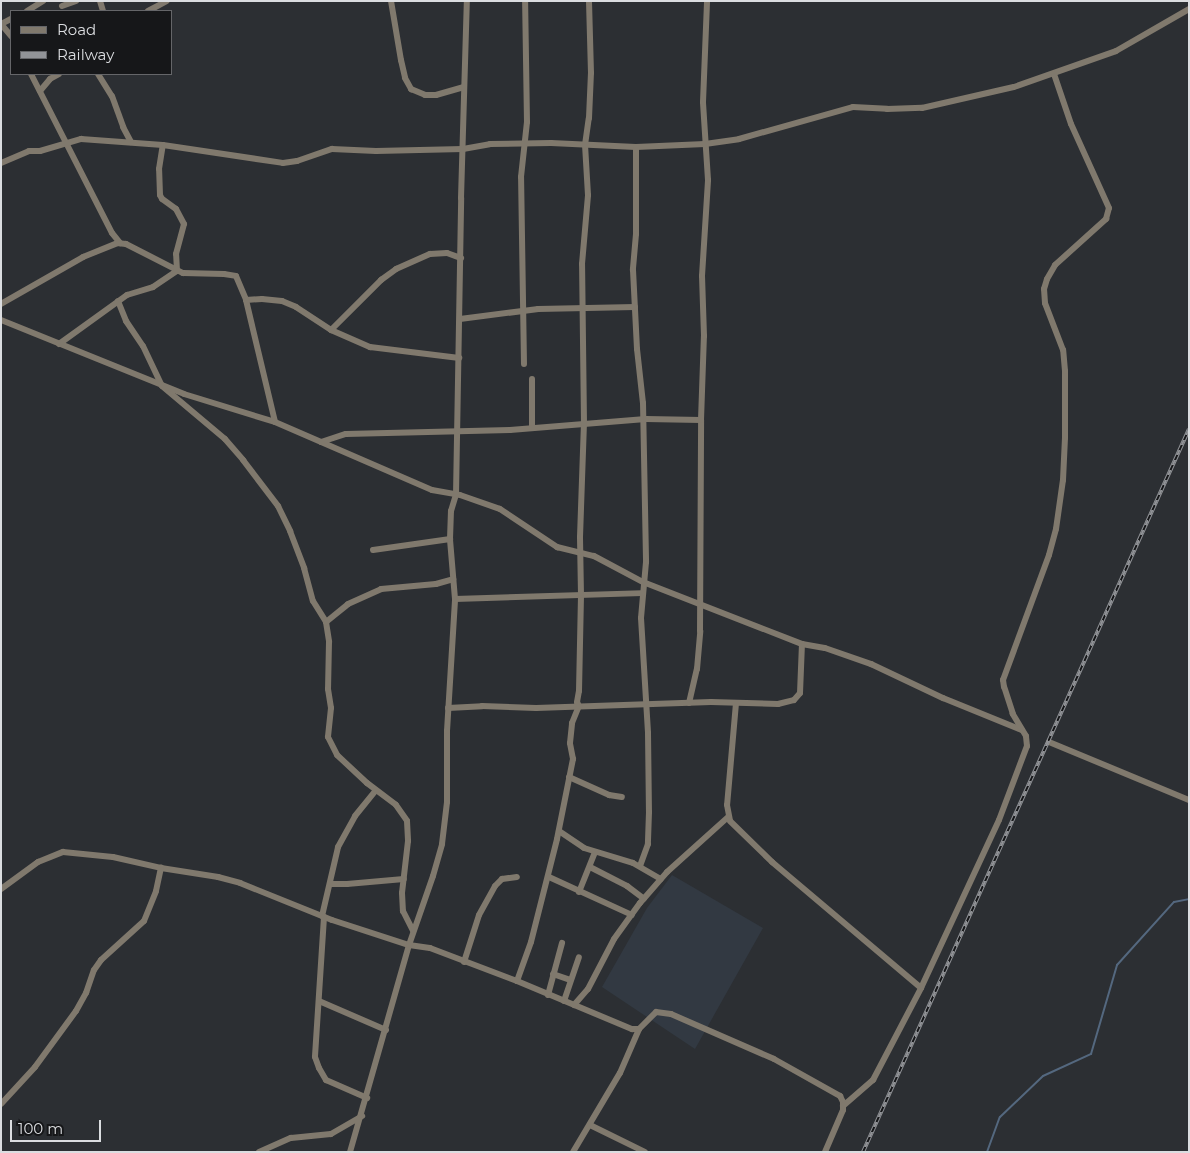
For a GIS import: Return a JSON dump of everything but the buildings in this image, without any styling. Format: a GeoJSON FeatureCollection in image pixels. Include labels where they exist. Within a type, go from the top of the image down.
{"type":"FeatureCollection","features":[{"type":"Feature","properties":{"kind":"street"},"geometry":{"type":"LineString","coordinates":[[29,10],[43,1]]}},
{"type":"Feature","properties":{"kind":"street"},"geometry":{"type":"LineString","coordinates":[[62,6],[76,1]]}},
{"type":"Feature","properties":{"kind":"street"},"geometry":{"type":"LineString","coordinates":[[150,10],[167,1]]}},
{"type":"Feature","properties":{"kind":"street"},"geometry":{"type":"LineString","coordinates":[[391,1],[405,78],[411,89],[425,95],[436,95],[464,87]]}},
{"type":"Feature","properties":{"kind":"street"},"geometry":{"type":"LineString","coordinates":[[350,1152],[362,1116],[413,931],[426,898],[442,844],[448,802],[448,708],[455,599],[450,539],[451,511],[456,495],[467,1]]}},
{"type":"Feature","properties":{"kind":"street"},"geometry":{"type":"LineString","coordinates":[[524,364],[521,177],[527,122],[525,1]]}},
{"type":"Feature","properties":{"kind":"street"},"geometry":{"type":"LineString","coordinates":[[517,981],[528,952],[549,877],[573,759],[570,743],[572,723],[579,706],[577,702],[580,677],[582,595],[580,554],[584,423],[582,264],[588,196],[585,145],[589,118],[591,73],[589,1]]}},
{"type":"Feature","properties":{"kind":"street"},"geometry":{"type":"LineString","coordinates":[[689,703],[697,669],[699,603],[704,336],[702,276],[707,214],[703,102],[707,1]]}},
{"type":"Feature","properties":{"kind":"street"},"geometry":{"type":"LineString","coordinates":[[1,163],[29,151],[40,151],[81,140],[131,142],[283,163],[297,161],[332,148],[376,151],[463,149],[490,144],[525,143],[636,147],[705,144],[766,132],[853,107],[888,110],[922,108],[1014,87],[1116,51],[1189,9]]}},
{"type":"Feature","properties":{"kind":"street"},"geometry":{"type":"LineString","coordinates":[[1,24],[10,35]]}},
{"type":"Feature","properties":{"kind":"street"},"geometry":{"type":"LineString","coordinates":[[824,1152],[843,1106],[873,1080],[945,941],[1006,804],[1027,746],[1027,738],[1013,714],[1004,687],[1004,680],[1049,555],[1056,529],[1063,480],[1066,438],[1065,371],[1062,350],[1045,303],[1044,290],[1047,279],[1055,265],[1106,219],[1108,214],[1107,200],[1071,124],[1054,74]]}},
{"type":"Feature","properties":{"kind":"street"},"geometry":{"type":"LineString","coordinates":[[32,75],[112,233],[120,243],[177,271],[192,274],[236,276],[246,300],[275,422]]}},
{"type":"Feature","properties":{"kind":"street"},"geometry":{"type":"LineString","coordinates":[[40,91],[50,79],[57,75]]}},
{"type":"Feature","properties":{"kind":"street"},"geometry":{"type":"LineString","coordinates":[[99,75],[112,96],[122,127],[131,142]]}},
{"type":"Feature","properties":{"kind":"street"},"geometry":{"type":"LineString","coordinates":[[163,146],[160,170],[160,195],[179,212],[184,224],[176,254],[177,271]]}},
{"type":"Feature","properties":{"kind":"street"},"geometry":{"type":"LineString","coordinates":[[636,147],[635,307],[643,403],[646,562],[641,618],[646,705],[649,836],[640,866]]}},
{"type":"Feature","properties":{"kind":"street"},"geometry":{"type":"LineString","coordinates":[[1,304],[83,256],[110,244],[120,243]]}},
{"type":"Feature","properties":{"kind":"street"},"geometry":{"type":"LineString","coordinates":[[331,330],[380,280],[396,268],[430,254],[446,254],[461,258]]}},
{"type":"Feature","properties":{"kind":"street"},"geometry":{"type":"LineString","coordinates":[[58,344],[118,301],[135,292],[153,288],[177,271]]}},
{"type":"Feature","properties":{"kind":"street"},"geometry":{"type":"LineString","coordinates":[[246,300],[282,301],[296,307],[331,330],[370,347],[459,358]]}},
{"type":"Feature","properties":{"kind":"street"},"geometry":{"type":"LineString","coordinates":[[118,301],[126,321],[143,346],[162,386],[225,439],[266,486],[290,531],[304,568],[309,590],[326,622],[329,642],[328,689],[331,708],[328,737],[337,755],[396,805],[406,820],[408,841],[403,911],[413,931]]}},
{"type":"Feature","properties":{"kind":"street"},"geometry":{"type":"LineString","coordinates":[[460,319],[522,310],[635,307]]}},
{"type":"Feature","properties":{"kind":"street"},"geometry":{"type":"LineString","coordinates":[[1,320],[58,344],[101,359],[162,386],[275,422],[408,481],[432,490],[456,495],[500,509],[557,547],[594,556],[643,582],[802,644],[826,648],[870,664],[936,695],[1022,730]]}},
{"type":"Feature","properties":{"kind":"street"},"geometry":{"type":"LineString","coordinates":[[532,379],[532,428]]}},
{"type":"Feature","properties":{"kind":"street"},"geometry":{"type":"LineString","coordinates":[[321,442],[346,434],[532,428],[642,420],[701,420]]}},
{"type":"Feature","properties":{"kind":"street"},"geometry":{"type":"LineString","coordinates":[[373,550],[450,539]]}},
{"type":"Feature","properties":{"kind":"street"},"geometry":{"type":"LineString","coordinates":[[326,622],[348,604],[381,589],[436,584],[453,579]]}},
{"type":"Feature","properties":{"kind":"street"},"geometry":{"type":"LineString","coordinates":[[455,599],[642,593]]}},
{"type":"Feature","properties":{"kind":"street"},"geometry":{"type":"LineString","coordinates":[[448,708],[689,703],[778,704],[794,700],[800,692],[802,644]]}},
{"type":"Feature","properties":{"kind":"street"},"geometry":{"type":"LineString","coordinates":[[574,1005],[588,989],[614,939],[661,878],[728,817],[736,703]]}},
{"type":"Feature","properties":{"kind":"street"},"geometry":{"type":"LineString","coordinates":[[1049,742],[1189,800]]}},
{"type":"Feature","properties":{"kind":"street"},"geometry":{"type":"LineString","coordinates":[[569,777],[609,795],[622,797]]}},
{"type":"Feature","properties":{"kind":"street"},"geometry":{"type":"LineString","coordinates":[[366,1098],[329,1082],[319,1068],[315,1057],[323,916],[338,847],[355,816],[376,790]]}},
{"type":"Feature","properties":{"kind":"street"},"geometry":{"type":"LineString","coordinates":[[728,817],[750,843],[921,988]]}},
{"type":"Feature","properties":{"kind":"street"},"geometry":{"type":"LineString","coordinates":[[559,831],[570,840],[595,852],[640,866],[661,878]]}},
{"type":"Feature","properties":{"kind":"street"},"geometry":{"type":"LineString","coordinates":[[1,889],[38,862],[63,852],[113,857],[229,880],[323,916],[409,945],[430,948],[517,981],[632,1030],[639,1029]]}},
{"type":"Feature","properties":{"kind":"street"},"geometry":{"type":"LineString","coordinates":[[579,892],[595,852]]}},
{"type":"Feature","properties":{"kind":"street"},"geometry":{"type":"LineString","coordinates":[[590,867],[627,886],[644,899]]}},
{"type":"Feature","properties":{"kind":"street"},"geometry":{"type":"LineString","coordinates":[[1,1104],[36,1067],[76,1011],[94,970],[101,960],[144,921],[156,891],[161,868]]}},
{"type":"Feature","properties":{"kind":"street"},"geometry":{"type":"LineString","coordinates":[[464,962],[478,915],[498,881],[504,878],[517,877]]}},
{"type":"Feature","properties":{"kind":"street"},"geometry":{"type":"LineString","coordinates":[[549,877],[632,914]]}},
{"type":"Feature","properties":{"kind":"street"},"geometry":{"type":"LineString","coordinates":[[330,884],[404,879]]}},
{"type":"Feature","properties":{"kind":"street"},"geometry":{"type":"LineString","coordinates":[[548,995],[562,944]]}},
{"type":"Feature","properties":{"kind":"street"},"geometry":{"type":"LineString","coordinates":[[564,1001],[579,957]]}},
{"type":"Feature","properties":{"kind":"street"},"geometry":{"type":"LineString","coordinates":[[553,974],[570,980]]}},
{"type":"Feature","properties":{"kind":"street"},"geometry":{"type":"LineString","coordinates":[[319,1001],[386,1030]]}},
{"type":"Feature","properties":{"kind":"street"},"geometry":{"type":"LineString","coordinates":[[573,1152],[627,1060],[639,1029],[656,1012],[684,1019],[774,1059],[831,1090],[841,1097],[843,1106]]}},
{"type":"Feature","properties":{"kind":"street"},"geometry":{"type":"LineString","coordinates":[[259,1152],[291,1138],[331,1134],[362,1116]]}},
{"type":"Feature","properties":{"kind":"street"},"geometry":{"type":"LineString","coordinates":[[590,1125],[645,1152]]}},
{"type":"Feature","properties":{"kind":"shaded area"},"geometry":{"type":"Polygon","coordinates":[[[672,875],[763,928],[695,1049],[602,987],[647,908],[672,875]]]}},
{"type":"Feature","properties":{"kind":"waterway"},"geometry":{"type":"LineString","coordinates":[[987,1152],[1000,1117],[1043,1076],[1091,1054],[1117,965],[1174,902],[1189,899]]}},
{"type":"Feature","properties":{"kind":"railway"},"geometry":{"type":"LineString","coordinates":[[863,1152],[1189,429]]}}]}
